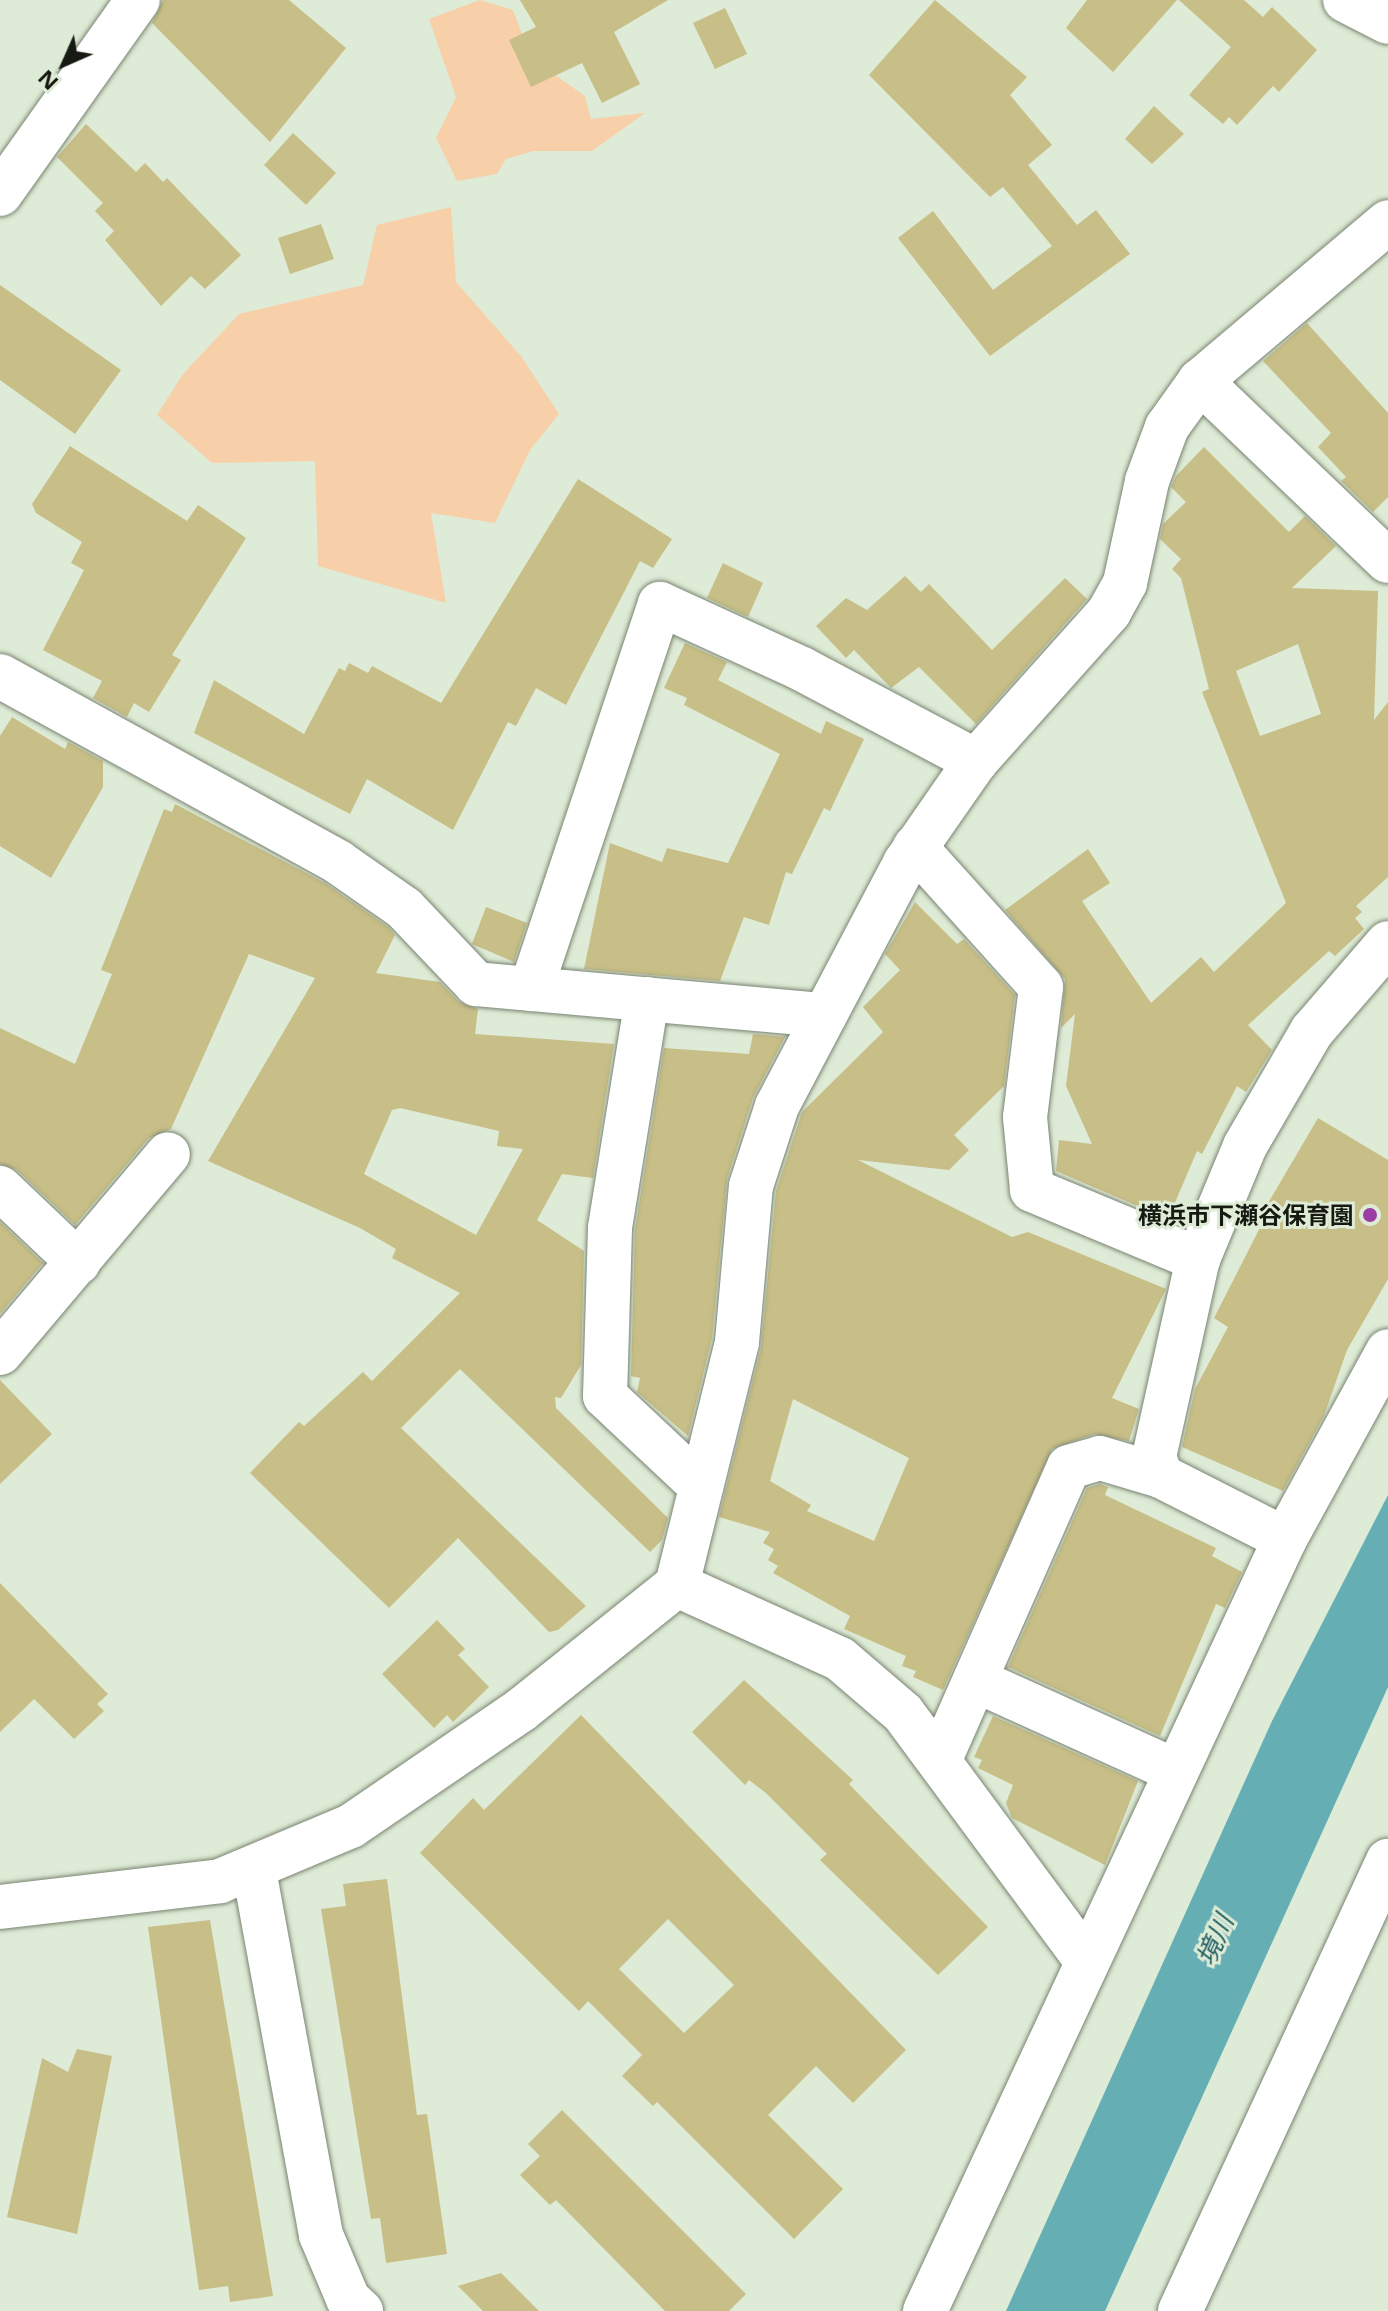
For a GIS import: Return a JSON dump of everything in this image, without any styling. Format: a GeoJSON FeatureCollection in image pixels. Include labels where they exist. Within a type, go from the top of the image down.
{"type":"FeatureCollection","features":[{"type":"Feature","properties":{"kind":"street"},"geometry":{"type":"LineString","coordinates":[[0,194],[138,0]]}},
{"type":"Feature","properties":{"kind":"street"},"geometry":{"type":"LineString","coordinates":[[1345,0],[1388,22]]}},
{"type":"Feature","properties":{"kind":"street"},"geometry":{"type":"LineString","coordinates":[[0,1907],[220,1881],[254,1870],[351,1826],[521,1710],[677,1585],[737,1342],[751,1186],[777,1106],[915,847],[976,761],[1109,612],[1125,583],[1147,481],[1167,427],[1200,381],[1388,222]]}},
{"type":"Feature","properties":{"kind":"street"},"geometry":{"type":"LineString","coordinates":[[1200,381],[1388,561]]}},
{"type":"Feature","properties":{"kind":"street"},"geometry":{"type":"LineString","coordinates":[[531,989],[660,604],[802,669],[976,761]]}},
{"type":"Feature","properties":{"kind":"street"},"geometry":{"type":"LineString","coordinates":[[0,676],[338,862],[404,908],[476,984],[825,1015]]}},
{"type":"Feature","properties":{"kind":"street"},"geometry":{"type":"LineString","coordinates":[[915,847],[1041,987],[1025,1117],[1032,1190],[1198,1259]]}},
{"type":"Feature","properties":{"kind":"street"},"geometry":{"type":"LineString","coordinates":[[1161,1476],[1154,1457],[1198,1259],[1245,1146],[1312,1031],[1388,943]]}},
{"type":"Feature","properties":{"kind":"street"},"geometry":{"type":"LineString","coordinates":[[647,999],[610,1228],[605,1396],[701,1486]]}},
{"type":"Feature","properties":{"kind":"street"},"geometry":{"type":"LineString","coordinates":[[0,1353],[168,1154]]}},
{"type":"Feature","properties":{"kind":"street"},"geometry":{"type":"LineString","coordinates":[[0,1188],[78,1262]]}},
{"type":"Feature","properties":{"kind":"street"},"geometry":{"type":"LineString","coordinates":[[925,2311],[1085,1959],[1285,1539],[1388,1351]]}},
{"type":"Feature","properties":{"kind":"street"},"geometry":{"type":"LineString","coordinates":[[940,1759],[1069,1467],[1100,1458],[1161,1476],[1285,1539]]}},
{"type":"Feature","properties":{"kind":"street"},"geometry":{"type":"LineString","coordinates":[[677,1585],[840,1659],[903,1713],[1085,1959]]}},
{"type":"Feature","properties":{"kind":"street"},"geometry":{"type":"LineString","coordinates":[[975,1680],[1176,1771]]}},
{"type":"Feature","properties":{"kind":"street"},"geometry":{"type":"LineString","coordinates":[[1180,2311],[1388,1861]]}},
{"type":"Feature","properties":{"kind":"street"},"geometry":{"type":"LineString","coordinates":[[254,1870],[321,2235],[348,2299],[361,2311]]}},
{"type":"Feature","properties":{"kind":"shaded area"},"geometry":{"type":"Polygon","coordinates":[[[480,0],[513,10],[531,58],[585,96],[591,119],[645,113],[592,151],[533,151],[506,159],[497,174],[457,181],[436,138],[456,97],[429,19],[480,0]]]}},
{"type":"Feature","properties":{"kind":"shaded area"},"geometry":{"type":"Polygon","coordinates":[[[451,207],[456,282],[521,356],[559,414],[530,450],[495,523],[431,513],[446,603],[318,566],[315,461],[212,463],[157,415],[183,374],[239,314],[363,285],[377,225],[451,207]]]}},
{"type":"Feature","properties":{"kind":"water","name":"境川"},"geometry":{"type":"Polygon","coordinates":[[[1388,1495],[1388,1687],[1105,2311],[1006,2311],[1272,1721],[1388,1495]]]}},
{"type":"Feature","properties":{"kind":"building"},"geometry":{"type":"Polygon","coordinates":[[[163,0],[289,0],[346,48],[270,142],[152,23],[163,0]]]}},
{"type":"Feature","properties":{"kind":"building"},"geometry":{"type":"Polygon","coordinates":[[[520,0],[668,0],[614,32],[640,84],[602,103],[582,63],[531,87],[509,40],[536,27],[520,0]]]}},
{"type":"Feature","properties":{"kind":"building"},"geometry":{"type":"Polygon","coordinates":[[[935,0],[1027,77],[1010,95],[1052,145],[1028,165],[1077,225],[1096,210],[1130,254],[990,356],[898,238],[933,211],[993,290],[1052,246],[1003,187],[990,197],[869,75],[935,0]]]}},
{"type":"Feature","properties":{"kind":"building"},"geometry":{"type":"Polygon","coordinates":[[[1087,0],[1177,0],[1113,72],[1066,28],[1087,0]]]}},
{"type":"Feature","properties":{"kind":"building"},"geometry":{"type":"Polygon","coordinates":[[[1179,0],[1244,0],[1263,17],[1272,7],[1317,50],[1279,92],[1273,86],[1237,125],[1229,117],[1223,124],[1189,95],[1231,47],[1179,0]]]}},
{"type":"Feature","properties":{"kind":"building"},"geometry":{"type":"Polygon","coordinates":[[[725,8],[747,54],[715,69],[693,23],[725,8]]]}},
{"type":"Feature","properties":{"kind":"building"},"geometry":{"type":"Polygon","coordinates":[[[1154,106],[1184,134],[1152,164],[1125,139],[1154,106]]]}},
{"type":"Feature","properties":{"kind":"building"},"geometry":{"type":"Polygon","coordinates":[[[86,124],[136,172],[145,163],[163,182],[167,178],[241,255],[205,289],[191,276],[161,306],[105,240],[114,231],[95,211],[103,203],[57,157],[86,124]]]}},
{"type":"Feature","properties":{"kind":"building"},"geometry":{"type":"Polygon","coordinates":[[[293,133],[336,173],[306,205],[264,165],[293,133]]]}},
{"type":"Feature","properties":{"kind":"building"},"geometry":{"type":"Polygon","coordinates":[[[321,224],[334,259],[290,274],[278,238],[321,224]]]}},
{"type":"Feature","properties":{"kind":"building"},"geometry":{"type":"Polygon","coordinates":[[[0,285],[121,370],[75,434],[0,380],[0,285]]]}},
{"type":"Feature","properties":{"kind":"building"},"geometry":{"type":"Polygon","coordinates":[[[1307,323],[1388,413],[1388,497],[1373,512],[1341,481],[1346,477],[1318,447],[1331,433],[1263,361],[1307,323]]]}},
{"type":"Feature","properties":{"kind":"building"},"geometry":{"type":"Polygon","coordinates":[[[70,446],[187,521],[198,505],[246,538],[172,655],[181,660],[149,712],[134,703],[127,717],[93,698],[102,681],[43,650],[84,570],[71,563],[82,542],[36,513],[32,504],[70,446]]]}},
{"type":"Feature","properties":{"kind":"building"},"geometry":{"type":"Polygon","coordinates":[[[1204,447],[1289,532],[1305,516],[1336,546],[1292,588],[1378,591],[1374,720],[1388,702],[1388,877],[1356,906],[1362,912],[1355,918],[1364,929],[1335,956],[1329,951],[1248,1025],[1272,1050],[1246,1092],[1237,1086],[1202,1154],[1197,1151],[1168,1219],[1056,1171],[1059,1140],[1092,1144],[1066,1086],[1075,1014],[1061,1028],[1065,979],[1005,910],[1088,849],[1110,883],[1082,901],[1151,1003],[1201,957],[1214,972],[1286,903],[1202,692],[1209,689],[1181,578],[1172,569],[1181,559],[1160,539],[1163,524],[1186,502],[1171,487],[1176,476],[1204,447]],[[1298,644],[1236,671],[1260,736],[1321,714],[1298,644]]]}},
{"type":"Feature","properties":{"kind":"building"},"geometry":{"type":"Polygon","coordinates":[[[578,479],[672,539],[653,568],[640,561],[566,705],[536,688],[516,726],[508,722],[453,830],[367,779],[350,814],[194,733],[214,680],[304,734],[339,668],[345,671],[349,663],[368,673],[372,666],[441,703],[578,479]]]}},
{"type":"Feature","properties":{"kind":"building"},"geometry":{"type":"Polygon","coordinates":[[[723,563],[763,583],[748,617],[707,598],[723,563]]]}},
{"type":"Feature","properties":{"kind":"building"},"geometry":{"type":"Polygon","coordinates":[[[905,576],[921,592],[929,584],[992,650],[1065,578],[1087,599],[976,724],[919,667],[891,688],[854,650],[846,658],[816,626],[846,598],[867,610],[905,576]]]}},
{"type":"Feature","properties":{"kind":"building"},"geometry":{"type":"Polygon","coordinates":[[[685,643],[727,662],[718,680],[821,734],[826,721],[864,739],[830,811],[824,808],[792,874],[786,872],[769,925],[744,917],[720,981],[584,969],[610,843],[662,862],[667,848],[728,863],[780,754],[684,705],[687,698],[664,688],[685,643]]]}},
{"type":"Feature","properties":{"kind":"building"},"geometry":{"type":"Polygon","coordinates":[[[12,717],[65,749],[68,742],[103,761],[103,787],[51,878],[0,846],[0,736],[12,717]]]}},
{"type":"Feature","properties":{"kind":"building"},"geometry":{"type":"Polygon","coordinates":[[[175,804],[325,883],[388,927],[395,935],[376,973],[440,982],[459,1002],[478,1009],[475,1034],[614,1044],[593,1178],[562,1174],[537,1220],[584,1251],[581,1365],[561,1398],[555,1397],[556,1408],[668,1518],[662,1540],[650,1552],[460,1369],[401,1428],[586,1606],[558,1630],[549,1632],[458,1538],[389,1608],[250,1473],[299,1422],[304,1426],[363,1372],[372,1381],[460,1293],[392,1258],[396,1249],[360,1228],[208,1161],[315,978],[249,954],[171,1129],[149,1138],[75,1225],[17,1170],[0,1164],[0,1028],[75,1064],[112,974],[101,970],[164,809],[172,812],[175,804]],[[400,1108],[392,1110],[364,1174],[476,1235],[523,1149],[497,1146],[499,1131],[400,1108]]]}},
{"type":"Feature","properties":{"kind":"building"},"geometry":{"type":"Polygon","coordinates":[[[915,902],[957,944],[964,939],[1015,995],[1004,1086],[954,1135],[969,1150],[949,1170],[858,1160],[1012,1237],[1028,1232],[1166,1289],[1112,1398],[1139,1409],[1129,1441],[1094,1434],[1052,1449],[943,1690],[913,1677],[916,1671],[902,1666],[906,1656],[844,1629],[850,1616],[773,1573],[778,1566],[768,1560],[774,1549],[763,1543],[770,1532],[719,1517],[761,1348],[776,1191],[802,1112],[883,1032],[863,1007],[900,970],[885,954],[915,902]],[[793,1399],[770,1481],[811,1505],[807,1511],[874,1541],[909,1458],[793,1399]]]}},
{"type":"Feature","properties":{"kind":"building"},"geometry":{"type":"Polygon","coordinates":[[[486,907],[527,923],[514,962],[472,944],[486,907]]]}},
{"type":"Feature","properties":{"kind":"building"},"geometry":{"type":"Polygon","coordinates":[[[753,1034],[785,1037],[753,1098],[727,1179],[712,1338],[688,1436],[637,1392],[640,1378],[631,1376],[635,1230],[664,1048],[749,1054],[753,1034]]]}},
{"type":"Feature","properties":{"kind":"building"},"geometry":{"type":"Polygon","coordinates":[[[1318,1118],[1388,1160],[1388,1279],[1347,1350],[1324,1416],[1283,1491],[1182,1447],[1195,1389],[1228,1327],[1214,1318],[1268,1212],[1264,1210],[1318,1118]]]}},
{"type":"Feature","properties":{"kind":"building"},"geometry":{"type":"Polygon","coordinates":[[[0,1222],[43,1263],[0,1314],[0,1222]]]}},
{"type":"Feature","properties":{"kind":"building"},"geometry":{"type":"Polygon","coordinates":[[[0,1380],[52,1434],[0,1484],[0,1380]]]}},
{"type":"Feature","properties":{"kind":"building"},"geometry":{"type":"Polygon","coordinates":[[[1100,1484],[1108,1487],[1105,1495],[1216,1548],[1212,1556],[1242,1572],[1225,1608],[1216,1604],[1160,1736],[1008,1667],[1087,1488],[1100,1484]]]}},
{"type":"Feature","properties":{"kind":"building"},"geometry":{"type":"Polygon","coordinates":[[[0,1583],[108,1694],[97,1704],[104,1711],[74,1739],[34,1699],[0,1732],[0,1583]]]}},
{"type":"Feature","properties":{"kind":"building"},"geometry":{"type":"Polygon","coordinates":[[[437,1620],[465,1649],[458,1655],[489,1687],[453,1722],[447,1715],[434,1728],[382,1674],[437,1620]]]}},
{"type":"Feature","properties":{"kind":"building"},"geometry":{"type":"Polygon","coordinates":[[[744,1680],[853,1780],[849,1784],[988,1927],[938,1975],[820,1860],[827,1854],[766,1793],[749,1780],[745,1785],[692,1732],[744,1680]]]}},
{"type":"Feature","properties":{"kind":"building"},"geometry":{"type":"Polygon","coordinates":[[[581,1715],[906,2050],[853,2103],[816,2066],[768,2115],[843,2189],[794,2239],[657,2102],[653,2106],[622,2076],[642,2055],[588,2001],[579,2011],[420,1853],[473,1798],[484,1810],[581,1715]],[[668,1919],[619,1969],[684,2033],[734,1985],[668,1919]]]}},
{"type":"Feature","properties":{"kind":"building"},"geometry":{"type":"Polygon","coordinates":[[[993,1716],[1138,1781],[1105,1865],[1012,1818],[1006,1803],[1013,1785],[978,1768],[982,1760],[974,1757],[993,1716]]]}},
{"type":"Feature","properties":{"kind":"building"},"geometry":{"type":"Polygon","coordinates":[[[387,1879],[417,2115],[427,2114],[447,2254],[386,2263],[380,2218],[371,2219],[321,1909],[346,1906],[343,1884],[387,1879]]]}},
{"type":"Feature","properties":{"kind":"building"},"geometry":{"type":"Polygon","coordinates":[[[210,1920],[273,2296],[230,2302],[228,2286],[199,2290],[148,1927],[210,1920]]]}},
{"type":"Feature","properties":{"kind":"building"},"geometry":{"type":"Polygon","coordinates":[[[77,2049],[112,2056],[77,2234],[7,2217],[42,2058],[68,2072],[77,2049]]]}},
{"type":"Feature","properties":{"kind":"building"},"geometry":{"type":"Polygon","coordinates":[[[562,2110],[746,2294],[729,2311],[665,2311],[556,2200],[550,2205],[520,2175],[540,2156],[528,2144],[562,2110]]]}},
{"type":"Feature","properties":{"kind":"building"},"geometry":{"type":"Polygon","coordinates":[[[501,2273],[539,2311],[483,2311],[458,2286],[501,2273]]]}},
{"type":"Feature","properties":{"kind":"place","name":"横浜市下瀬谷保育園"},"geometry":{"type":"Point","coordinates":[1370,1215]}}]}
